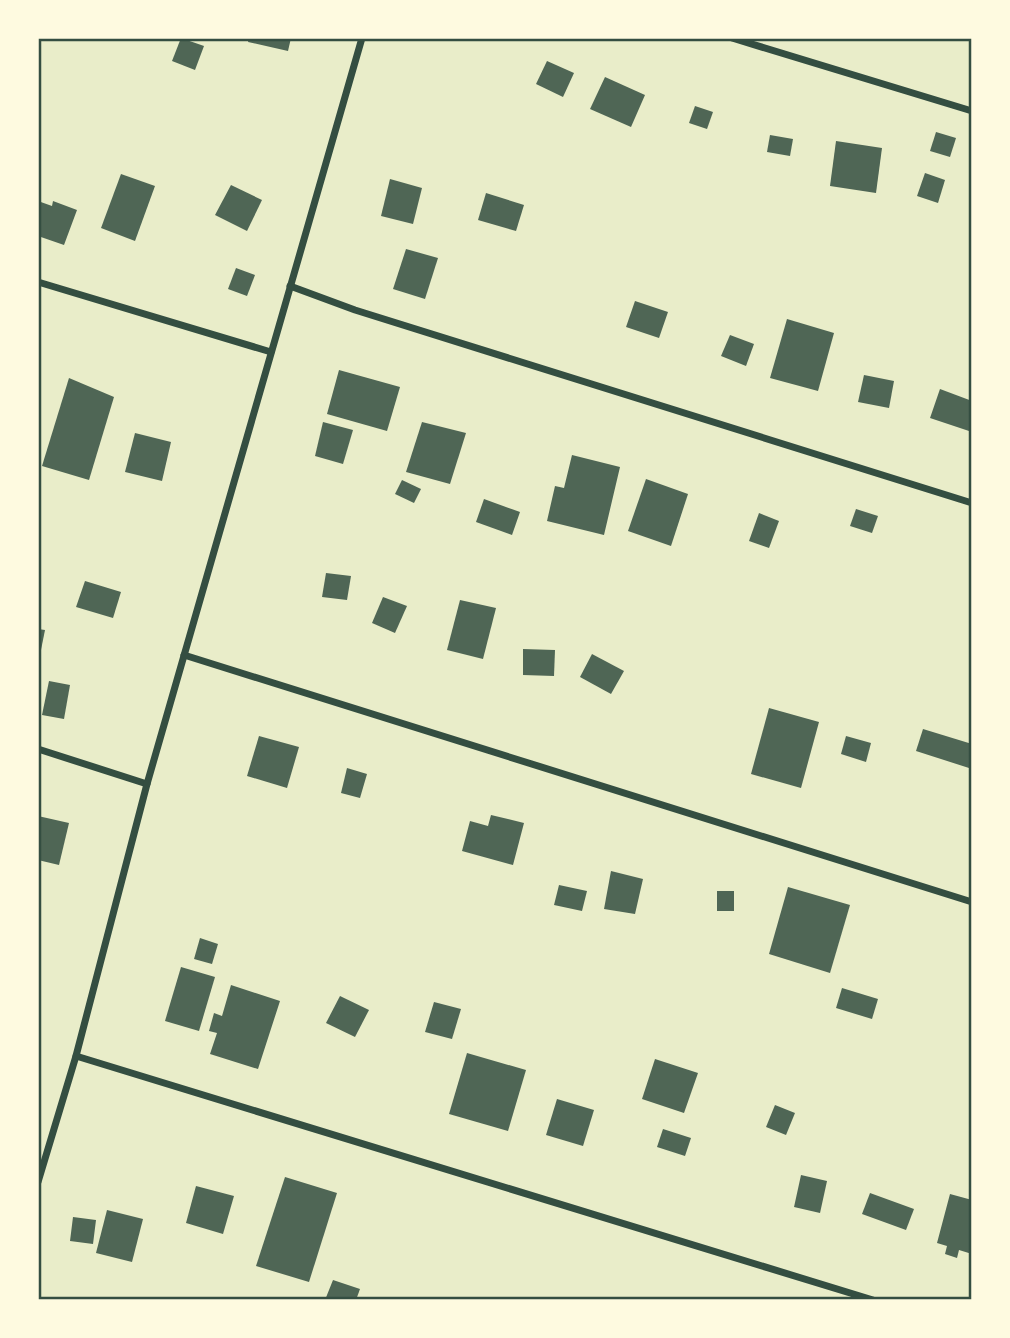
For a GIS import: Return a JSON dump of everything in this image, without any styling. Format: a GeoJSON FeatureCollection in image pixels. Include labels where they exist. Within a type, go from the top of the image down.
{"type":"FeatureCollection","features":[{"type":"Feature","properties":{"kind":"street"},"geometry":{"type":"LineString","coordinates":[[38,1182],[76,1056],[147,784],[362,38]]}},
{"type":"Feature","properties":{"kind":"street"},"geometry":{"type":"LineString","coordinates":[[732,38],[971,111]]}},
{"type":"Feature","properties":{"kind":"street"},"geometry":{"type":"LineString","coordinates":[[38,282],[271,352]]}},
{"type":"Feature","properties":{"kind":"street"},"geometry":{"type":"LineString","coordinates":[[290,286],[355,310],[971,503]]}},
{"type":"Feature","properties":{"kind":"street"},"geometry":{"type":"LineString","coordinates":[[184,655],[971,902]]}},
{"type":"Feature","properties":{"kind":"street"},"geometry":{"type":"LineString","coordinates":[[38,749],[147,784]]}},
{"type":"Feature","properties":{"kind":"street"},"geometry":{"type":"LineString","coordinates":[[76,1056],[873,1300]]}},
{"type":"Feature","properties":{"kind":"building"},"geometry":{"type":"Polygon","coordinates":[[[181,38],[204,46],[195,70],[172,61],[181,38]]]}},
{"type":"Feature","properties":{"kind":"building"},"geometry":{"type":"Polygon","coordinates":[[[249,38],[291,38],[288,51],[248,42],[249,38]]]}},
{"type":"Feature","properties":{"kind":"building"},"geometry":{"type":"Polygon","coordinates":[[[547,61],[574,73],[563,97],[536,84],[547,61]]]}},
{"type":"Feature","properties":{"kind":"building"},"geometry":{"type":"Polygon","coordinates":[[[605,77],[645,95],[631,127],[590,109],[605,77]]]}},
{"type":"Feature","properties":{"kind":"building"},"geometry":{"type":"Polygon","coordinates":[[[695,106],[713,112],[707,129],[689,123],[695,106]]]}},
{"type":"Feature","properties":{"kind":"building"},"geometry":{"type":"Polygon","coordinates":[[[936,132],[956,138],[950,157],[930,151],[936,132]]]}},
{"type":"Feature","properties":{"kind":"building"},"geometry":{"type":"Polygon","coordinates":[[[770,135],[793,139],[790,156],[767,152],[770,135]]]}},
{"type":"Feature","properties":{"kind":"building"},"geometry":{"type":"Polygon","coordinates":[[[836,141],[882,148],[876,193],[830,186],[836,141]]]}},
{"type":"Feature","properties":{"kind":"building"},"geometry":{"type":"Polygon","coordinates":[[[925,173],[945,180],[938,203],[917,196],[925,173]]]}},
{"type":"Feature","properties":{"kind":"building"},"geometry":{"type":"Polygon","coordinates":[[[121,174],[155,186],[135,241],[101,228],[121,174]]]}},
{"type":"Feature","properties":{"kind":"building"},"geometry":{"type":"Polygon","coordinates":[[[390,179],[422,188],[413,224],[381,216],[390,179]]]}},
{"type":"Feature","properties":{"kind":"building"},"geometry":{"type":"Polygon","coordinates":[[[231,185],[262,200],[247,231],[215,215],[231,185]]]}},
{"type":"Feature","properties":{"kind":"building"},"geometry":{"type":"Polygon","coordinates":[[[486,193],[524,205],[516,231],[478,220],[486,193]]]}},
{"type":"Feature","properties":{"kind":"building"},"geometry":{"type":"Polygon","coordinates":[[[38,201],[52,206],[53,201],[77,210],[64,245],[38,236],[38,201]]]}},
{"type":"Feature","properties":{"kind":"building"},"geometry":{"type":"Polygon","coordinates":[[[406,249],[438,258],[425,299],[393,289],[406,249]]]}},
{"type":"Feature","properties":{"kind":"building"},"geometry":{"type":"Polygon","coordinates":[[[236,268],[255,275],[247,296],[228,289],[236,268]]]}},
{"type":"Feature","properties":{"kind":"building"},"geometry":{"type":"Polygon","coordinates":[[[635,301],[668,312],[659,338],[626,327],[635,301]]]}},
{"type":"Feature","properties":{"kind":"building"},"geometry":{"type":"Polygon","coordinates":[[[787,319],[834,333],[818,391],[770,378],[787,319]]]}},
{"type":"Feature","properties":{"kind":"building"},"geometry":{"type":"Polygon","coordinates":[[[730,335],[754,344],[746,366],[721,356],[730,335]]]}},
{"type":"Feature","properties":{"kind":"building"},"geometry":{"type":"Polygon","coordinates":[[[339,370],[400,387],[387,431],[327,414],[339,370]]]}},
{"type":"Feature","properties":{"kind":"building"},"geometry":{"type":"Polygon","coordinates":[[[864,375],[894,381],[889,408],[858,402],[864,375]]]}},
{"type":"Feature","properties":{"kind":"building"},"geometry":{"type":"Polygon","coordinates":[[[69,378],[114,397],[89,480],[42,466],[69,378]]]}},
{"type":"Feature","properties":{"kind":"building"},"geometry":{"type":"Polygon","coordinates":[[[940,389],[972,401],[969,431],[930,418],[940,389]]]}},
{"type":"Feature","properties":{"kind":"building"},"geometry":{"type":"Polygon","coordinates":[[[323,422],[353,430],[343,464],[315,456],[323,422]]]}},
{"type":"Feature","properties":{"kind":"building"},"geometry":{"type":"Polygon","coordinates":[[[422,422],[466,433],[450,484],[406,472],[422,422]]]}},
{"type":"Feature","properties":{"kind":"building"},"geometry":{"type":"Polygon","coordinates":[[[135,433],[171,442],[162,481],[125,472],[135,433]]]}},
{"type":"Feature","properties":{"kind":"building"},"geometry":{"type":"Polygon","coordinates":[[[572,455],[620,467],[604,535],[547,521],[555,486],[564,488],[572,455]]]}},
{"type":"Feature","properties":{"kind":"building"},"geometry":{"type":"Polygon","coordinates":[[[646,479],[688,494],[671,546],[628,531],[646,479]]]}},
{"type":"Feature","properties":{"kind":"building"},"geometry":{"type":"Polygon","coordinates":[[[402,480],[421,489],[414,503],[395,494],[402,480]]]}},
{"type":"Feature","properties":{"kind":"building"},"geometry":{"type":"Polygon","coordinates":[[[484,499],[520,512],[512,535],[476,522],[484,499]]]}},
{"type":"Feature","properties":{"kind":"building"},"geometry":{"type":"Polygon","coordinates":[[[856,509],[878,516],[872,533],[850,526],[856,509]]]}},
{"type":"Feature","properties":{"kind":"building"},"geometry":{"type":"Polygon","coordinates":[[[759,513],[779,521],[769,548],[749,541],[759,513]]]}},
{"type":"Feature","properties":{"kind":"building"},"geometry":{"type":"Polygon","coordinates":[[[326,573],[351,576],[347,600],[322,597],[326,573]]]}},
{"type":"Feature","properties":{"kind":"building"},"geometry":{"type":"Polygon","coordinates":[[[85,581],[121,592],[113,618],[76,607],[85,581]]]}},
{"type":"Feature","properties":{"kind":"building"},"geometry":{"type":"Polygon","coordinates":[[[383,597],[407,606],[395,633],[372,623],[383,597]]]}},
{"type":"Feature","properties":{"kind":"building"},"geometry":{"type":"Polygon","coordinates":[[[460,600],[496,608],[483,659],[447,650],[460,600]]]}},
{"type":"Feature","properties":{"kind":"building"},"geometry":{"type":"Polygon","coordinates":[[[38,629],[45,630],[40,655],[38,655],[38,629]]]}},
{"type":"Feature","properties":{"kind":"building"},"geometry":{"type":"Polygon","coordinates":[[[523,649],[555,650],[554,676],[523,675],[523,649]]]}},
{"type":"Feature","properties":{"kind":"building"},"geometry":{"type":"Polygon","coordinates":[[[592,654],[624,671],[611,694],[580,677],[592,654]]]}},
{"type":"Feature","properties":{"kind":"building"},"geometry":{"type":"Polygon","coordinates":[[[49,681],[70,685],[64,719],[42,715],[49,681]]]}},
{"type":"Feature","properties":{"kind":"building"},"geometry":{"type":"Polygon","coordinates":[[[769,708],[819,722],[801,788],[751,774],[769,708]]]}},
{"type":"Feature","properties":{"kind":"building"},"geometry":{"type":"Polygon","coordinates":[[[923,729],[972,744],[969,768],[916,751],[923,729]]]}},
{"type":"Feature","properties":{"kind":"building"},"geometry":{"type":"Polygon","coordinates":[[[259,736],[299,747],[287,788],[247,776],[259,736]]]}},
{"type":"Feature","properties":{"kind":"building"},"geometry":{"type":"Polygon","coordinates":[[[846,736],[871,743],[866,762],[841,754],[846,736]]]}},
{"type":"Feature","properties":{"kind":"building"},"geometry":{"type":"Polygon","coordinates":[[[347,768],[367,774],[360,798],[341,793],[347,768]]]}},
{"type":"Feature","properties":{"kind":"building"},"geometry":{"type":"Polygon","coordinates":[[[491,815],[524,823],[513,865],[462,851],[470,821],[488,826],[491,815]]]}},
{"type":"Feature","properties":{"kind":"building"},"geometry":{"type":"Polygon","coordinates":[[[38,816],[69,823],[59,865],[38,860],[38,816]]]}},
{"type":"Feature","properties":{"kind":"building"},"geometry":{"type":"Polygon","coordinates":[[[611,871],[643,879],[635,914],[604,909],[611,871]]]}},
{"type":"Feature","properties":{"kind":"building"},"geometry":{"type":"Polygon","coordinates":[[[559,885],[587,891],[582,911],[554,905],[559,885]]]}},
{"type":"Feature","properties":{"kind":"building"},"geometry":{"type":"Polygon","coordinates":[[[788,887],[850,905],[830,973],[769,954],[788,887]]]}},
{"type":"Feature","properties":{"kind":"building"},"geometry":{"type":"Polygon","coordinates":[[[717,891],[734,891],[734,911],[717,911],[717,891]]]}},
{"type":"Feature","properties":{"kind":"building"},"geometry":{"type":"Polygon","coordinates":[[[200,938],[218,944],[212,964],[194,959],[200,938]]]}},
{"type":"Feature","properties":{"kind":"building"},"geometry":{"type":"Polygon","coordinates":[[[181,967],[215,977],[199,1031],[165,1021],[181,967]]]}},
{"type":"Feature","properties":{"kind":"building"},"geometry":{"type":"Polygon","coordinates":[[[231,985],[280,1001],[258,1069],[210,1054],[217,1033],[209,1031],[214,1013],[222,1016],[231,985]]]}},
{"type":"Feature","properties":{"kind":"building"},"geometry":{"type":"Polygon","coordinates":[[[842,988],[878,999],[872,1019],[836,1008],[842,988]]]}},
{"type":"Feature","properties":{"kind":"building"},"geometry":{"type":"Polygon","coordinates":[[[340,996],[369,1010],[355,1037],[326,1023],[340,996]]]}},
{"type":"Feature","properties":{"kind":"building"},"geometry":{"type":"Polygon","coordinates":[[[434,1002],[461,1009],[452,1039],[425,1032],[434,1002]]]}},
{"type":"Feature","properties":{"kind":"building"},"geometry":{"type":"Polygon","coordinates":[[[467,1053],[526,1070],[508,1131],[449,1114],[467,1053]]]}},
{"type":"Feature","properties":{"kind":"building"},"geometry":{"type":"Polygon","coordinates":[[[655,1059],[698,1073],[684,1113],[642,1099],[655,1059]]]}},
{"type":"Feature","properties":{"kind":"building"},"geometry":{"type":"Polygon","coordinates":[[[557,1099],[594,1110],[583,1146],[546,1135],[557,1099]]]}},
{"type":"Feature","properties":{"kind":"building"},"geometry":{"type":"Polygon","coordinates":[[[775,1105],[795,1113],[786,1135],[766,1127],[775,1105]]]}},
{"type":"Feature","properties":{"kind":"building"},"geometry":{"type":"Polygon","coordinates":[[[663,1129],[691,1138],[685,1156],[657,1147],[663,1129]]]}},
{"type":"Feature","properties":{"kind":"building"},"geometry":{"type":"Polygon","coordinates":[[[801,1175],[827,1181],[820,1213],[794,1207],[801,1175]]]}},
{"type":"Feature","properties":{"kind":"building"},"geometry":{"type":"Polygon","coordinates":[[[285,1177],[337,1193],[309,1282],[256,1266],[285,1177]]]}},
{"type":"Feature","properties":{"kind":"building"},"geometry":{"type":"Polygon","coordinates":[[[196,1186],[234,1196],[223,1234],[186,1223],[196,1186]]]}},
{"type":"Feature","properties":{"kind":"building"},"geometry":{"type":"Polygon","coordinates":[[[870,1193],[914,1209],[906,1230],[862,1214],[870,1193]]]}},
{"type":"Feature","properties":{"kind":"building"},"geometry":{"type":"Polygon","coordinates":[[[950,1194],[972,1200],[972,1254],[959,1250],[957,1258],[945,1254],[947,1246],[937,1243],[950,1194]]]}},
{"type":"Feature","properties":{"kind":"building"},"geometry":{"type":"Polygon","coordinates":[[[107,1210],[143,1219],[132,1262],[96,1253],[107,1210]]]}},
{"type":"Feature","properties":{"kind":"building"},"geometry":{"type":"Polygon","coordinates":[[[73,1217],[96,1220],[93,1244],[70,1241],[73,1217]]]}},
{"type":"Feature","properties":{"kind":"building"},"geometry":{"type":"Polygon","coordinates":[[[333,1280],[360,1289],[356,1300],[325,1300],[333,1280]]]}}]}
